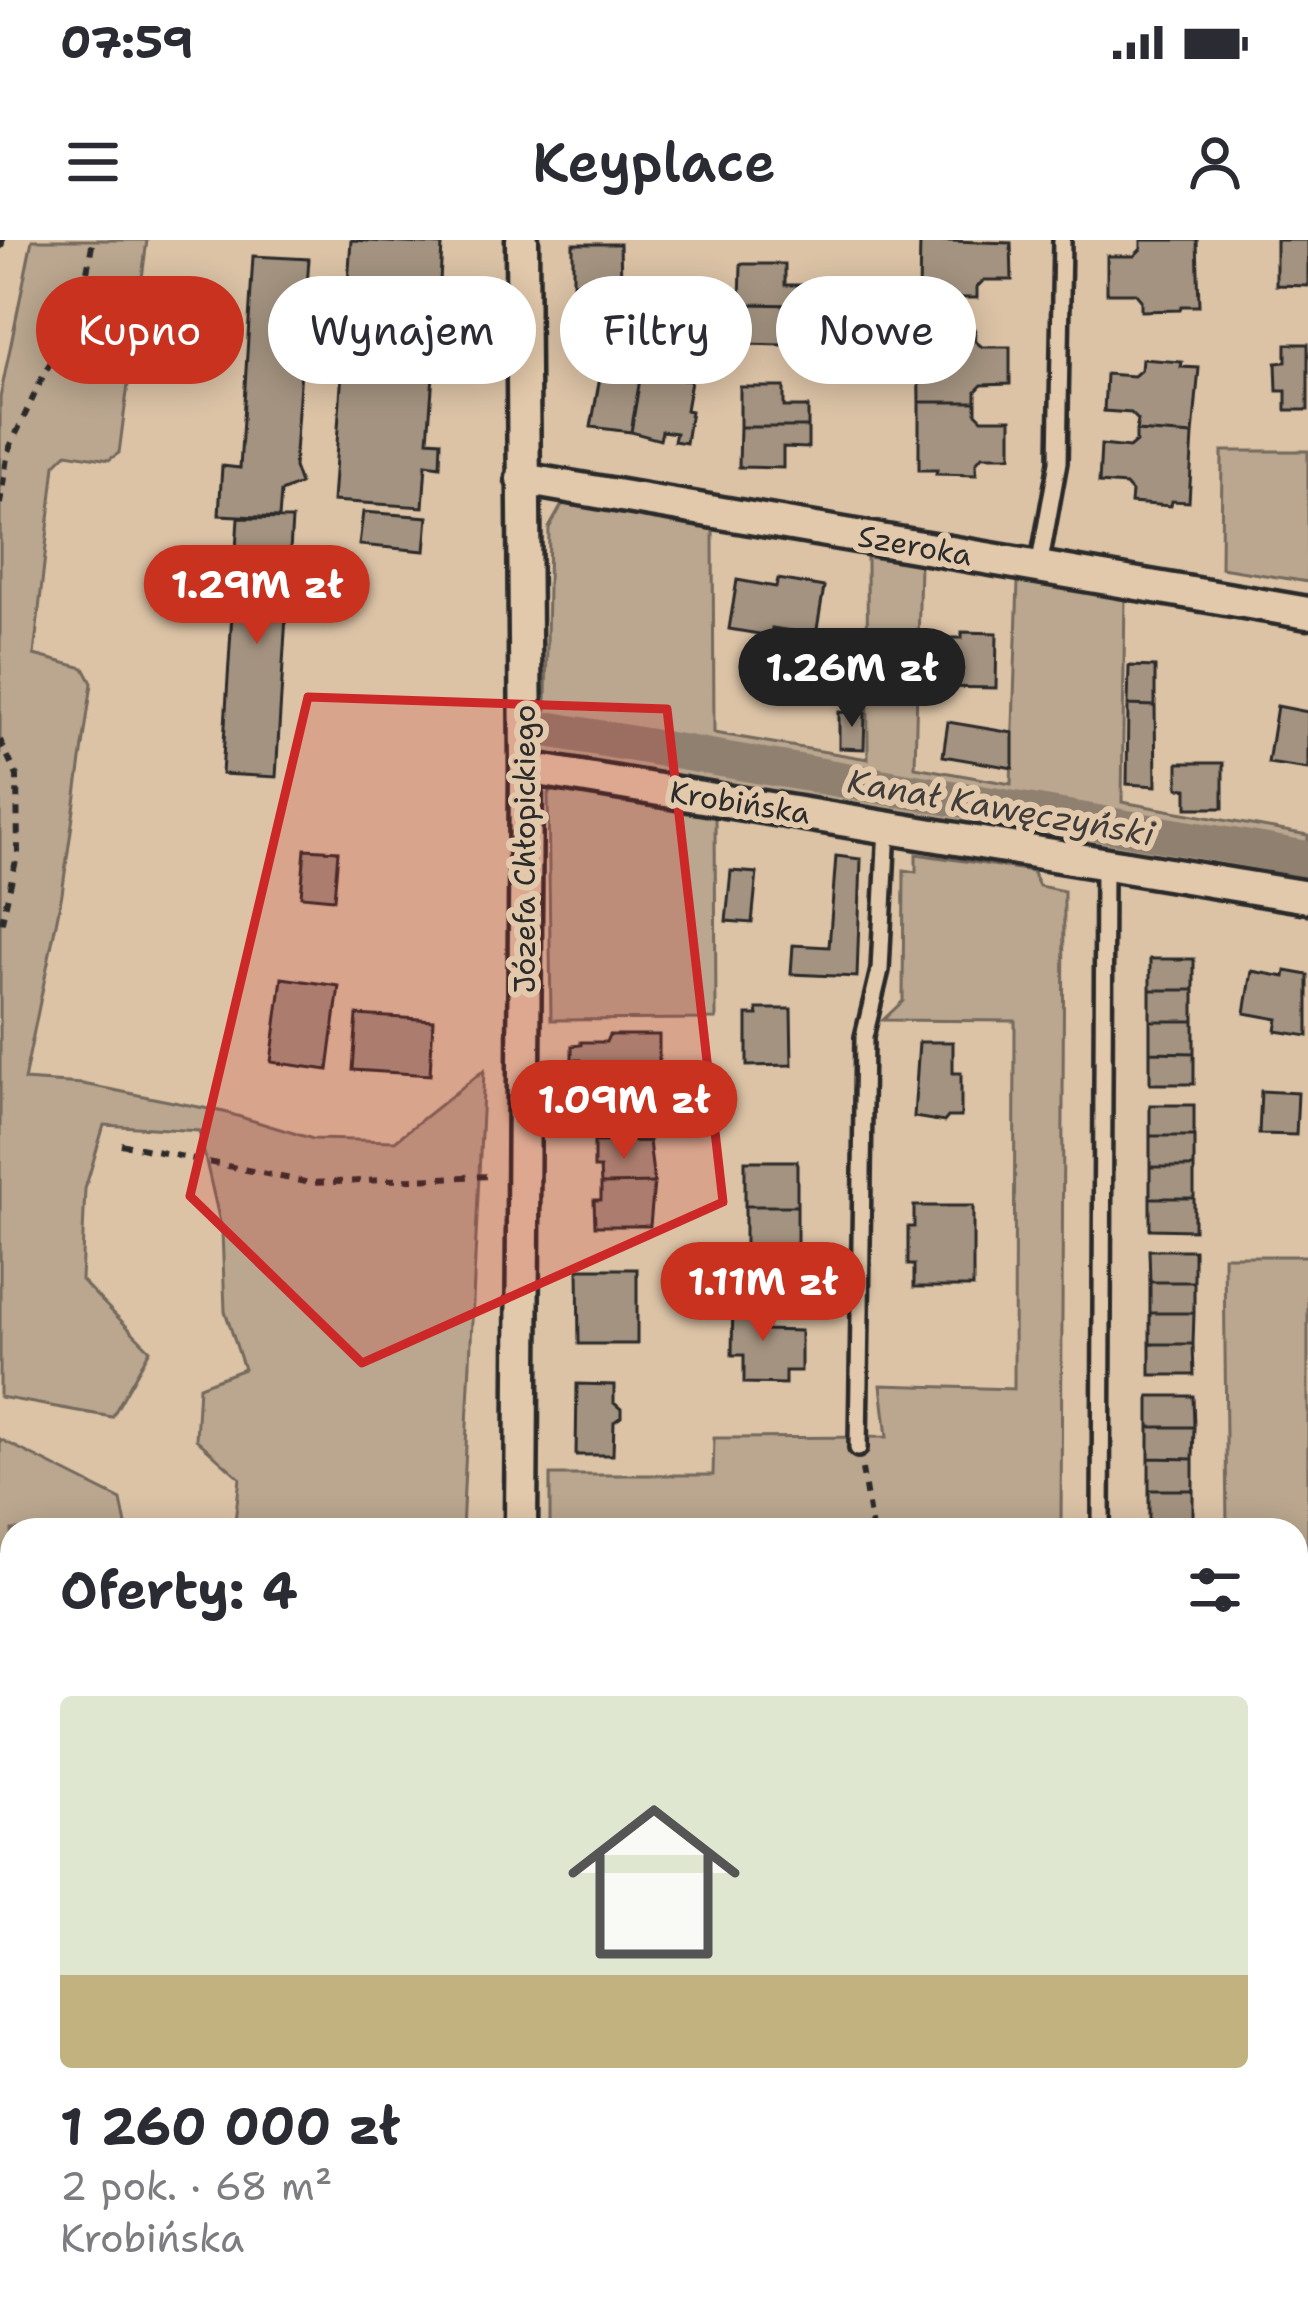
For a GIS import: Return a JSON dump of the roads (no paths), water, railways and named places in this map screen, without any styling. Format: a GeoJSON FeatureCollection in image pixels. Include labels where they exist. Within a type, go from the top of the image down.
{"type":"FeatureCollection","features":[{"type":"Feature","properties":{"kind":"street","name":"Józefa Chłopickiego"},"geometry":{"type":"LineString","coordinates":[[521,1518],[526,768],[522,240]]}},
{"type":"Feature","properties":{"kind":"street","name":"Szeroka"},"geometry":{"type":"LineString","coordinates":[[522,479],[1308,613]]}},
{"type":"Feature","properties":{"kind":"street","name":"Krobińska"},"geometry":{"type":"LineString","coordinates":[[526,768],[1308,897]]}},
{"type":"Feature","properties":{"kind":"lane"},"geometry":{"type":"LineString","coordinates":[[1040,567],[1058,462],[1062,240]]}},
{"type":"Feature","properties":{"kind":"lane"},"geometry":{"type":"LineString","coordinates":[[858,1448],[864,1037],[880,970],[887,826]]}},
{"type":"Feature","properties":{"kind":"lane"},"geometry":{"type":"LineString","coordinates":[[1101,1518],[1104,863]]}},
{"type":"Feature","properties":{"kind":"waterway","name":"Kanał Kawęczyński"},"geometry":{"type":"LineString","coordinates":[[552,730],[1308,859]]}},
{"type":"Feature","properties":{"kind":"railway"},"geometry":{"type":"LineString","coordinates":[[0,245],[1,240]]}}]}
